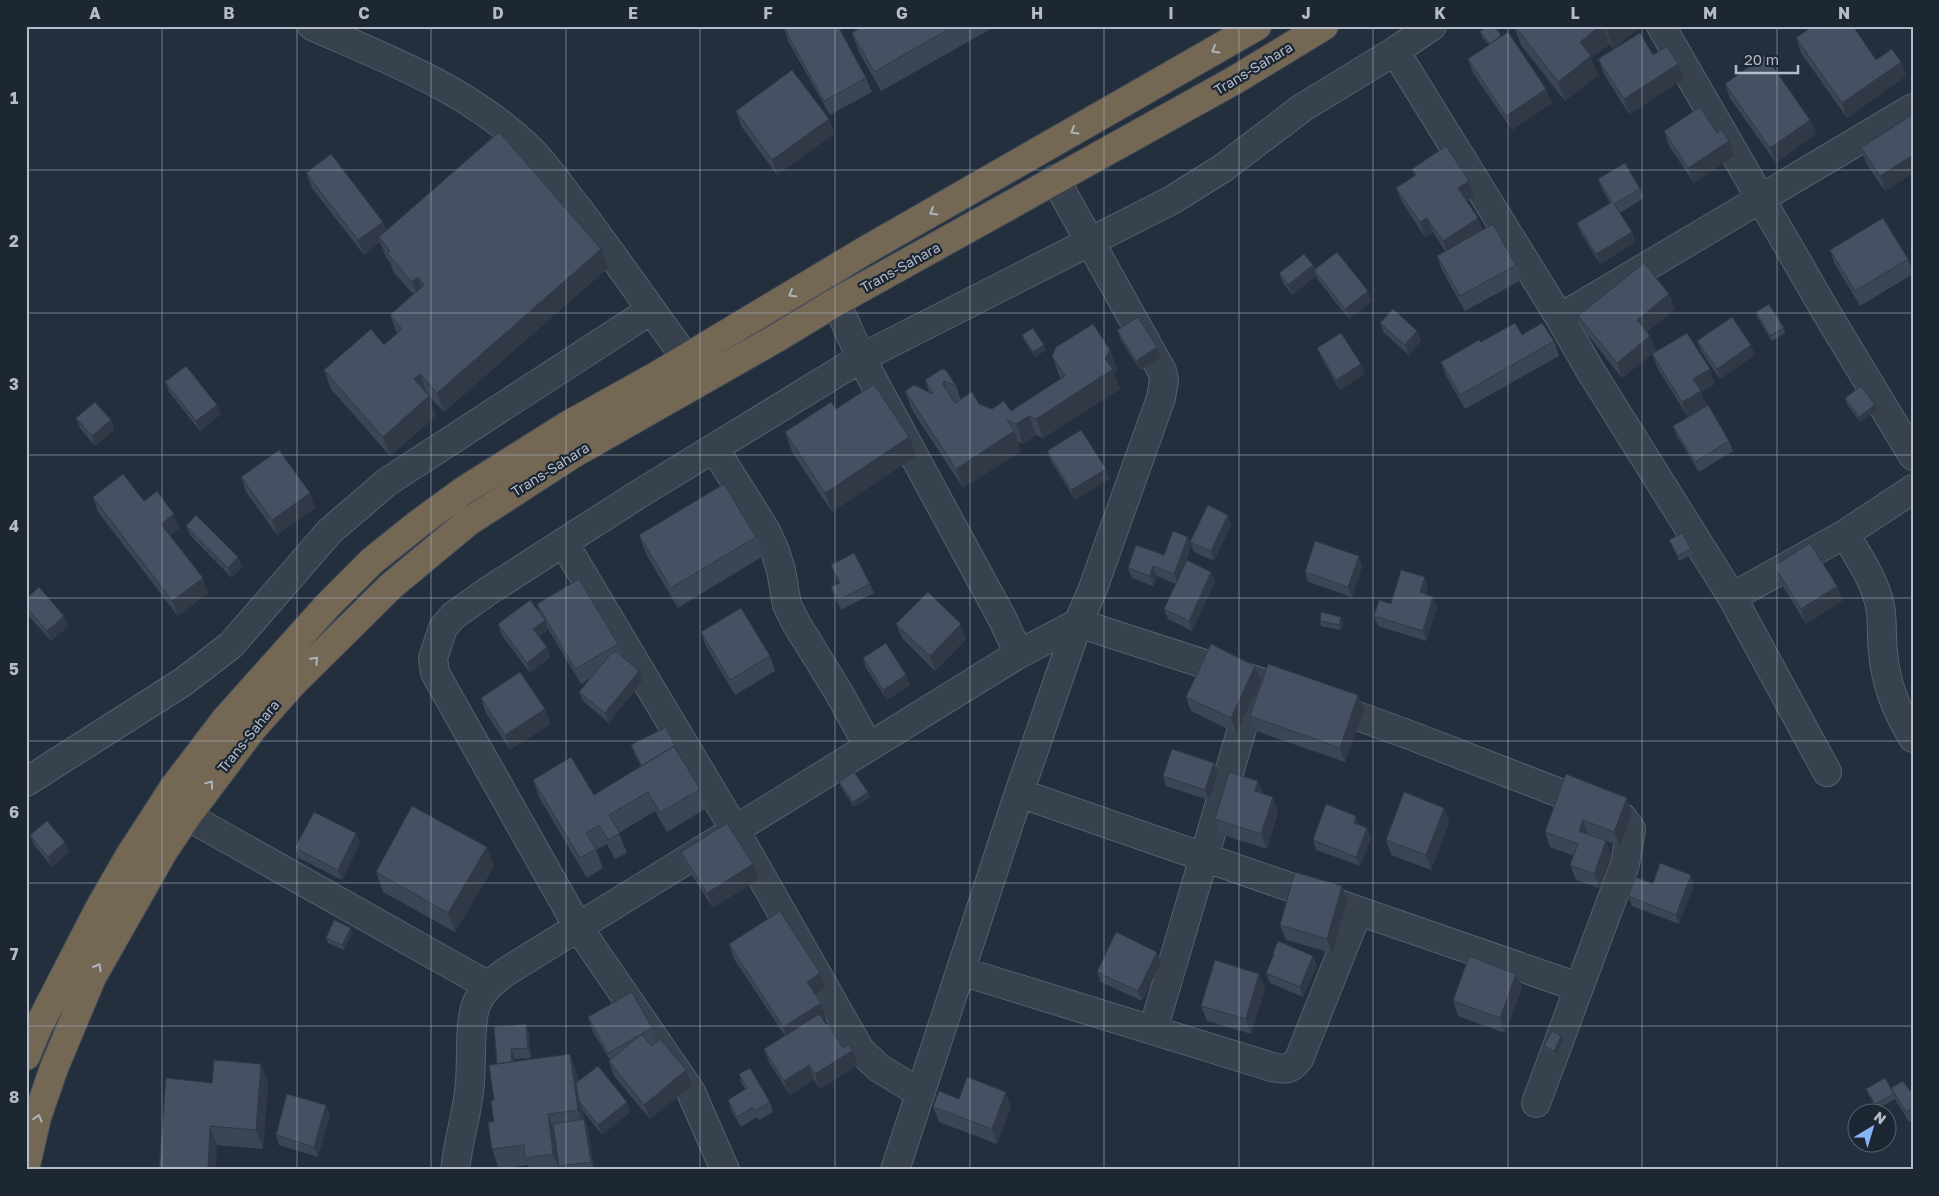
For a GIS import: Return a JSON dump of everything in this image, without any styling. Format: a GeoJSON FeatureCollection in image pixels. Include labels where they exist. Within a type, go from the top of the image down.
{"type":"FeatureCollection","features":[{"type":"Feature","properties":{"kind":"highway","name":"Trans-Sahara"},"geometry":{"type":"LineString","coordinates":[[26,1056],[38,1027],[100,907],[130,854],[174,787],[225,720],[327,606],[372,561],[463,491],[568,425],[656,376],[684,357],[866,250],[1257,26]]}},
{"type":"Feature","properties":{"kind":"highway","name":"Trans-Sahara"},"geometry":{"type":"LineString","coordinates":[[26,1165],[38,1117],[54,1068],[92,977],[163,852],[187,816],[253,728],[293,683],[391,586],[468,522],[573,454],[836,302],[1235,80],[1324,26]]}},
{"type":"Feature","properties":{"kind":"street"},"geometry":{"type":"LineString","coordinates":[[312,26],[431,79],[484,112],[520,140],[544,164],[612,254],[684,357]]}},
{"type":"Feature","properties":{"kind":"street"},"geometry":{"type":"LineString","coordinates":[[725,1170],[691,1092],[578,928],[435,673],[433,658],[443,628],[453,616],[491,589],[714,448],[861,358],[1172,200],[1223,168],[1302,108],[1432,26]]}},
{"type":"Feature","properties":{"kind":"street"},"geometry":{"type":"LineString","coordinates":[[1661,26],[1829,317],[1913,456]]}},
{"type":"Feature","properties":{"kind":"street"},"geometry":{"type":"LineString","coordinates":[[1395,51],[1560,318],[1590,370],[1732,597],[1827,772]]}},
{"type":"Feature","properties":{"kind":"street"},"geometry":{"type":"LineString","coordinates":[[1560,318],[1913,108]]}},
{"type":"Feature","properties":{"kind":"street"},"geometry":{"type":"LineString","coordinates":[[895,1170],[1019,793],[1078,623],[1092,591],[1137,468],[1161,398],[1164,380],[1162,371],[1089,242],[1056,179]]}},
{"type":"Feature","properties":{"kind":"street"},"geometry":{"type":"LineString","coordinates":[[836,302],[861,358],[1003,620],[1017,655]]}},
{"type":"Feature","properties":{"kind":"street"},"geometry":{"type":"LineString","coordinates":[[26,782],[183,682],[231,645],[330,531],[387,482],[651,310]]}},
{"type":"Feature","properties":{"kind":"street"},"geometry":{"type":"LineString","coordinates":[[714,448],[766,531],[781,570],[787,605],[869,747]]}},
{"type":"Feature","properties":{"kind":"street"},"geometry":{"type":"LineString","coordinates":[[1732,597],[1846,534],[1913,490]]}},
{"type":"Feature","properties":{"kind":"street"},"geometry":{"type":"LineString","coordinates":[[1846,534],[1874,587],[1881,612],[1883,651],[1889,691],[1913,738]]}},
{"type":"Feature","properties":{"kind":"street"},"geometry":{"type":"LineString","coordinates":[[564,543],[734,830],[860,1050],[879,1068],[920,1093]]}},
{"type":"Feature","properties":{"kind":"street"},"geometry":{"type":"LineString","coordinates":[[455,1170],[458,1145],[469,1097],[475,1007],[481,994],[488,986],[504,973],[1017,655],[1078,623],[1256,681],[1407,734],[1618,815],[1625,820],[1631,829],[1625,864],[1536,1103]]}},
{"type":"Feature","properties":{"kind":"street"},"geometry":{"type":"LineString","coordinates":[[1153,1030],[1256,681]]}},
{"type":"Feature","properties":{"kind":"street"},"geometry":{"type":"LineString","coordinates":[[1019,793],[1578,987]]}},
{"type":"Feature","properties":{"kind":"street"},"geometry":{"type":"LineString","coordinates":[[187,816],[488,986]]}},
{"type":"Feature","properties":{"kind":"street"},"geometry":{"type":"LineString","coordinates":[[961,971],[1283,1069],[1293,1067],[1299,1059],[1358,911]]}},
{"type":"Feature","properties":{"kind":"building"},"geometry":{"type":"Polygon","coordinates":[[[783,26],[838,26],[866,78],[824,101],[783,26]]]}},
{"type":"Feature","properties":{"kind":"building"},"geometry":{"type":"Polygon","coordinates":[[[863,26],[954,26],[874,72],[852,33],[863,26]]]}},
{"type":"Feature","properties":{"kind":"building"},"geometry":{"type":"Polygon","coordinates":[[[1487,26],[1494,26],[1501,35],[1490,44],[1480,32],[1487,26]]]}},
{"type":"Feature","properties":{"kind":"building"},"geometry":{"type":"Polygon","coordinates":[[[1515,26],[1600,26],[1580,42],[1591,56],[1558,82],[1515,26]]]}},
{"type":"Feature","properties":{"kind":"building"},"geometry":{"type":"Polygon","coordinates":[[[1813,26],[1853,26],[1876,60],[1892,49],[1901,62],[1842,103],[1796,38],[1813,26]]]}},
{"type":"Feature","properties":{"kind":"building"},"geometry":{"type":"Polygon","coordinates":[[[1508,32],[1546,89],[1506,116],[1468,59],[1508,32]]]}},
{"type":"Feature","properties":{"kind":"building"},"geometry":{"type":"Polygon","coordinates":[[[1640,33],[1653,55],[1667,46],[1678,64],[1624,99],[1598,59],[1640,33]]]}},
{"type":"Feature","properties":{"kind":"building"},"geometry":{"type":"Polygon","coordinates":[[[1765,55],[1810,120],[1770,148],[1725,84],[1765,55]]]}},
{"type":"Feature","properties":{"kind":"building"},"geometry":{"type":"Polygon","coordinates":[[[792,70],[829,119],[772,160],[736,111],[792,70]]]}},
{"type":"Feature","properties":{"kind":"building"},"geometry":{"type":"Polygon","coordinates":[[[1700,107],[1717,133],[1721,130],[1729,141],[1688,168],[1664,131],[1700,107]]]}},
{"type":"Feature","properties":{"kind":"building"},"geometry":{"type":"Polygon","coordinates":[[[1913,114],[1913,155],[1880,176],[1861,148],[1913,114]]]}},
{"type":"Feature","properties":{"kind":"building"},"geometry":{"type":"Polygon","coordinates":[[[499,132],[601,249],[437,393],[420,374],[414,379],[429,396],[383,437],[324,370],[371,329],[384,345],[402,329],[390,315],[424,285],[418,277],[412,282],[387,253],[390,251],[379,237],[499,132]]]}},
{"type":"Feature","properties":{"kind":"building"},"geometry":{"type":"Polygon","coordinates":[[[1446,146],[1469,181],[1458,188],[1478,218],[1443,241],[1427,218],[1420,222],[1396,188],[1416,175],[1412,169],[1446,146]]]}},
{"type":"Feature","properties":{"kind":"building"},"geometry":{"type":"Polygon","coordinates":[[[331,154],[383,222],[358,240],[306,173],[331,154]]]}},
{"type":"Feature","properties":{"kind":"building"},"geometry":{"type":"Polygon","coordinates":[[[1625,163],[1640,189],[1614,204],[1632,232],[1596,254],[1577,223],[1612,202],[1598,179],[1625,163]]]}},
{"type":"Feature","properties":{"kind":"building"},"geometry":{"type":"Polygon","coordinates":[[[1883,218],[1908,259],[1855,291],[1830,250],[1883,218]]]}},
{"type":"Feature","properties":{"kind":"building"},"geometry":{"type":"Polygon","coordinates":[[[1493,224],[1516,265],[1460,296],[1437,256],[1493,224]]]}},
{"type":"Feature","properties":{"kind":"building"},"geometry":{"type":"Polygon","coordinates":[[[1337,252],[1368,291],[1345,309],[1314,270],[1337,252]]]}},
{"type":"Feature","properties":{"kind":"building"},"geometry":{"type":"Polygon","coordinates":[[[1304,254],[1313,265],[1288,285],[1279,273],[1304,254]]]}},
{"type":"Feature","properties":{"kind":"building"},"geometry":{"type":"Polygon","coordinates":[[[1644,263],[1669,294],[1637,320],[1650,336],[1617,363],[1578,316],[1644,263]]]}},
{"type":"Feature","properties":{"kind":"building"},"geometry":{"type":"Polygon","coordinates":[[[1769,304],[1784,328],[1770,336],[1756,312],[1769,304]]]}},
{"type":"Feature","properties":{"kind":"building"},"geometry":{"type":"Polygon","coordinates":[[[1393,309],[1417,331],[1405,345],[1380,323],[1393,309]]]}},
{"type":"Feature","properties":{"kind":"building"},"geometry":{"type":"Polygon","coordinates":[[[1138,317],[1157,347],[1136,361],[1117,330],[1138,317]]]}},
{"type":"Feature","properties":{"kind":"building"},"geometry":{"type":"Polygon","coordinates":[[[1732,317],[1751,345],[1717,369],[1697,341],[1732,317]]]}},
{"type":"Feature","properties":{"kind":"building"},"geometry":{"type":"Polygon","coordinates":[[[1515,323],[1522,335],[1542,323],[1554,341],[1460,395],[1441,362],[1479,340],[1481,342],[1515,323]]]}},
{"type":"Feature","properties":{"kind":"building"},"geometry":{"type":"Polygon","coordinates":[[[1093,324],[1110,350],[1105,359],[1113,369],[1036,419],[1029,416],[1016,424],[1007,420],[1014,431],[956,469],[905,391],[914,385],[933,394],[925,380],[942,369],[946,370],[956,386],[944,381],[943,384],[955,403],[972,392],[979,404],[992,409],[1004,401],[1011,411],[1065,376],[1052,356],[1056,347],[1093,324]]]}},
{"type":"Feature","properties":{"kind":"building"},"geometry":{"type":"Polygon","coordinates":[[[1033,328],[1044,345],[1033,352],[1022,335],[1033,328]]]}},
{"type":"Feature","properties":{"kind":"building"},"geometry":{"type":"Polygon","coordinates":[[[1341,333],[1361,364],[1336,380],[1317,348],[1341,333]]]}},
{"type":"Feature","properties":{"kind":"building"},"geometry":{"type":"Polygon","coordinates":[[[1687,333],[1710,369],[1693,379],[1701,391],[1682,402],[1652,354],[1687,333]]]}},
{"type":"Feature","properties":{"kind":"building"},"geometry":{"type":"Polygon","coordinates":[[[186,366],[217,405],[196,421],[165,382],[186,366]]]}},
{"type":"Feature","properties":{"kind":"building"},"geometry":{"type":"Polygon","coordinates":[[[874,384],[909,437],[825,493],[785,432],[831,402],[836,409],[874,384]]]}},
{"type":"Feature","properties":{"kind":"building"},"geometry":{"type":"Polygon","coordinates":[[[1861,386],[1875,405],[1859,417],[1845,398],[1861,386]]]}},
{"type":"Feature","properties":{"kind":"building"},"geometry":{"type":"Polygon","coordinates":[[[95,402],[111,420],[92,436],[76,418],[95,402]]]}},
{"type":"Feature","properties":{"kind":"building"},"geometry":{"type":"Polygon","coordinates":[[[1708,405],[1729,441],[1695,462],[1673,426],[1708,405]]]}},
{"type":"Feature","properties":{"kind":"building"},"geometry":{"type":"Polygon","coordinates":[[[1081,430],[1106,469],[1071,490],[1047,451],[1081,430]]]}},
{"type":"Feature","properties":{"kind":"building"},"geometry":{"type":"Polygon","coordinates":[[[279,450],[310,493],[272,520],[241,477],[279,450]]]}},
{"type":"Feature","properties":{"kind":"building"},"geometry":{"type":"Polygon","coordinates":[[[123,474],[144,501],[157,491],[174,514],[161,524],[203,578],[172,601],[93,497],[123,474]]]}},
{"type":"Feature","properties":{"kind":"building"},"geometry":{"type":"Polygon","coordinates":[[[724,484],[756,537],[671,588],[639,535],[724,484]]]}},
{"type":"Feature","properties":{"kind":"building"},"geometry":{"type":"Polygon","coordinates":[[[1208,505],[1228,515],[1211,551],[1190,542],[1208,505]]]}},
{"type":"Feature","properties":{"kind":"building"},"geometry":{"type":"Polygon","coordinates":[[[196,515],[238,557],[228,568],[186,526],[196,515]]]}},
{"type":"Feature","properties":{"kind":"building"},"geometry":{"type":"Polygon","coordinates":[[[1173,531],[1188,537],[1174,574],[1153,566],[1150,576],[1128,568],[1136,545],[1164,555],[1173,531]]]}},
{"type":"Feature","properties":{"kind":"building"},"geometry":{"type":"Polygon","coordinates":[[[1682,533],[1691,549],[1678,556],[1669,540],[1682,533]]]}},
{"type":"Feature","properties":{"kind":"building"},"geometry":{"type":"Polygon","coordinates":[[[1315,541],[1359,556],[1348,587],[1305,572],[1315,541]]]}},
{"type":"Feature","properties":{"kind":"building"},"geometry":{"type":"Polygon","coordinates":[[[1810,543],[1837,586],[1801,609],[1774,566],[1810,543]]]}},
{"type":"Feature","properties":{"kind":"building"},"geometry":{"type":"Polygon","coordinates":[[[854,553],[870,584],[838,600],[831,587],[840,583],[831,565],[854,553]]]}},
{"type":"Feature","properties":{"kind":"building"},"geometry":{"type":"Polygon","coordinates":[[[1187,560],[1211,572],[1189,621],[1164,609],[1187,560]]]}},
{"type":"Feature","properties":{"kind":"building"},"geometry":{"type":"Polygon","coordinates":[[[1401,570],[1425,577],[1420,592],[1433,597],[1423,631],[1374,616],[1379,600],[1391,604],[1401,570]]]}},
{"type":"Feature","properties":{"kind":"building"},"geometry":{"type":"Polygon","coordinates":[[[579,579],[618,644],[575,669],[537,604],[579,579]]]}},
{"type":"Feature","properties":{"kind":"building"},"geometry":{"type":"Polygon","coordinates":[[[39,587],[64,616],[47,631],[26,607],[26,599],[39,587]]]}},
{"type":"Feature","properties":{"kind":"building"},"geometry":{"type":"Polygon","coordinates":[[[928,592],[961,624],[930,656],[896,624],[928,592]]]}},
{"type":"Feature","properties":{"kind":"building"},"geometry":{"type":"Polygon","coordinates":[[[530,600],[545,620],[533,629],[547,647],[527,663],[498,624],[530,600]]]}},
{"type":"Feature","properties":{"kind":"building"},"geometry":{"type":"Polygon","coordinates":[[[741,608],[770,656],[730,680],[701,632],[741,608]]]}},
{"type":"Feature","properties":{"kind":"building"},"geometry":{"type":"Polygon","coordinates":[[[1321,612],[1341,617],[1339,625],[1320,621],[1321,612]]]}},
{"type":"Feature","properties":{"kind":"building"},"geometry":{"type":"Polygon","coordinates":[[[886,643],[906,675],[883,690],[863,658],[886,643]]]}},
{"type":"Feature","properties":{"kind":"building"},"geometry":{"type":"Polygon","coordinates":[[[1211,644],[1255,666],[1231,718],[1186,697],[1211,644]]]}},
{"type":"Feature","properties":{"kind":"building"},"geometry":{"type":"Polygon","coordinates":[[[615,651],[639,671],[605,713],[579,692],[615,651]]]}},
{"type":"Feature","properties":{"kind":"building"},"geometry":{"type":"Polygon","coordinates":[[[1268,664],[1358,695],[1340,748],[1250,716],[1268,664]]]}},
{"type":"Feature","properties":{"kind":"building"},"geometry":{"type":"Polygon","coordinates":[[[520,672],[545,709],[505,735],[481,698],[520,672]]]}},
{"type":"Feature","properties":{"kind":"building"},"geometry":{"type":"Polygon","coordinates":[[[666,727],[678,752],[674,746],[642,766],[631,745],[666,727]]]}},
{"type":"Feature","properties":{"kind":"building"},"geometry":{"type":"Polygon","coordinates":[[[674,746],[700,789],[660,813],[648,792],[609,815],[620,833],[608,840],[599,825],[586,833],[596,849],[580,858],[533,780],[571,757],[594,795],[674,746]]]}},
{"type":"Feature","properties":{"kind":"building"},"geometry":{"type":"Polygon","coordinates":[[[1172,749],[1214,763],[1205,790],[1163,776],[1172,749]]]}},
{"type":"Feature","properties":{"kind":"building"},"geometry":{"type":"Polygon","coordinates":[[[854,772],[868,792],[853,802],[839,782],[854,772]]]}},
{"type":"Feature","properties":{"kind":"building"},"geometry":{"type":"Polygon","coordinates":[[[1229,772],[1258,781],[1255,791],[1273,797],[1261,834],[1215,819],[1229,772]]]}},
{"type":"Feature","properties":{"kind":"building"},"geometry":{"type":"Polygon","coordinates":[[[1566,774],[1627,798],[1614,832],[1583,820],[1579,831],[1606,841],[1594,874],[1570,865],[1578,844],[1545,832],[1566,774]]]}},
{"type":"Feature","properties":{"kind":"building"},"geometry":{"type":"Polygon","coordinates":[[[1404,792],[1444,808],[1426,855],[1386,840],[1404,792]]]}},
{"type":"Feature","properties":{"kind":"building"},"geometry":{"type":"Polygon","coordinates":[[[1326,804],[1356,816],[1354,823],[1367,828],[1356,857],[1313,840],[1326,804]]]}},
{"type":"Feature","properties":{"kind":"building"},"geometry":{"type":"Polygon","coordinates":[[[412,806],[487,847],[448,913],[376,872],[412,806]]]}},
{"type":"Feature","properties":{"kind":"building"},"geometry":{"type":"Polygon","coordinates":[[[314,812],[356,833],[338,870],[295,848],[314,812]]]}},
{"type":"Feature","properties":{"kind":"building"},"geometry":{"type":"Polygon","coordinates":[[[47,821],[65,842],[48,857],[30,835],[47,821]]]}},
{"type":"Feature","properties":{"kind":"building"},"geometry":{"type":"Polygon","coordinates":[[[727,823],[753,864],[707,893],[681,852],[727,823]]]}},
{"type":"Feature","properties":{"kind":"building"},"geometry":{"type":"Polygon","coordinates":[[[1660,863],[1691,875],[1676,915],[1628,896],[1636,877],[1653,884],[1660,863]]]}},
{"type":"Feature","properties":{"kind":"building"},"geometry":{"type":"Polygon","coordinates":[[[1295,872],[1342,886],[1327,939],[1280,925],[1295,872]]]}},
{"type":"Feature","properties":{"kind":"building"},"geometry":{"type":"Polygon","coordinates":[[[780,911],[820,973],[807,982],[821,1003],[783,1027],[729,944],[780,911]]]}},
{"type":"Feature","properties":{"kind":"building"},"geometry":{"type":"Polygon","coordinates":[[[334,920],[351,928],[342,945],[326,938],[334,920]]]}},
{"type":"Feature","properties":{"kind":"building"},"geometry":{"type":"Polygon","coordinates":[[[1116,932],[1157,952],[1138,991],[1097,972],[1116,932]]]}},
{"type":"Feature","properties":{"kind":"building"},"geometry":{"type":"Polygon","coordinates":[[[1278,941],[1313,956],[1300,987],[1266,973],[1278,941]]]}},
{"type":"Feature","properties":{"kind":"building"},"geometry":{"type":"Polygon","coordinates":[[[1469,956],[1516,974],[1500,1018],[1453,1001],[1469,956]]]}},
{"type":"Feature","properties":{"kind":"building"},"geometry":{"type":"Polygon","coordinates":[[[1215,960],[1259,974],[1246,1019],[1201,1006],[1215,960]]]}},
{"type":"Feature","properties":{"kind":"building"},"geometry":{"type":"Polygon","coordinates":[[[632,992],[652,1028],[608,1053],[588,1017],[632,992]]]}},
{"type":"Feature","properties":{"kind":"building"},"geometry":{"type":"Polygon","coordinates":[[[819,1014],[843,1048],[849,1045],[853,1050],[815,1074],[809,1065],[784,1081],[764,1049],[819,1014]]]}},
{"type":"Feature","properties":{"kind":"building"},"geometry":{"type":"Polygon","coordinates":[[[526,1024],[528,1048],[511,1049],[512,1062],[497,1064],[494,1027],[526,1024]]]}},
{"type":"Feature","properties":{"kind":"building"},"geometry":{"type":"Polygon","coordinates":[[[1552,1031],[1561,1036],[1554,1051],[1544,1046],[1552,1031]]]}},
{"type":"Feature","properties":{"kind":"building"},"geometry":{"type":"Polygon","coordinates":[[[642,1034],[651,1046],[660,1039],[686,1070],[644,1105],[609,1061],[642,1034]]]}},
{"type":"Feature","properties":{"kind":"building"},"geometry":{"type":"Polygon","coordinates":[[[570,1054],[578,1110],[548,1114],[553,1154],[525,1158],[524,1145],[492,1149],[488,1122],[494,1122],[491,1101],[494,1100],[489,1065],[570,1054]]]}},
{"type":"Feature","properties":{"kind":"building"},"geometry":{"type":"Polygon","coordinates":[[[214,1060],[261,1064],[256,1130],[210,1126],[208,1170],[159,1170],[166,1078],[212,1083],[214,1060]]]}},
{"type":"Feature","properties":{"kind":"building"},"geometry":{"type":"Polygon","coordinates":[[[598,1066],[627,1102],[598,1125],[579,1101],[576,1083],[598,1066]]]}},
{"type":"Feature","properties":{"kind":"building"},"geometry":{"type":"Polygon","coordinates":[[[750,1068],[770,1102],[755,1111],[753,1107],[737,1117],[728,1100],[747,1088],[739,1074],[750,1068]]]}},
{"type":"Feature","properties":{"kind":"building"},"geometry":{"type":"Polygon","coordinates":[[[967,1077],[1006,1092],[992,1129],[933,1107],[939,1091],[959,1099],[967,1077]]]}},
{"type":"Feature","properties":{"kind":"building"},"geometry":{"type":"Polygon","coordinates":[[[1885,1078],[1894,1094],[1875,1104],[1866,1089],[1885,1078]]]}},
{"type":"Feature","properties":{"kind":"building"},"geometry":{"type":"Polygon","coordinates":[[[1903,1081],[1910,1091],[1913,1089],[1913,1108],[1906,1112],[1891,1088],[1903,1081]]]}},
{"type":"Feature","properties":{"kind":"building"},"geometry":{"type":"Polygon","coordinates":[[[287,1094],[326,1105],[314,1147],[276,1135],[287,1094]]]}},
{"type":"Feature","properties":{"kind":"building"},"geometry":{"type":"Polygon","coordinates":[[[584,1119],[591,1162],[559,1166],[553,1124],[584,1119]]]}}]}
